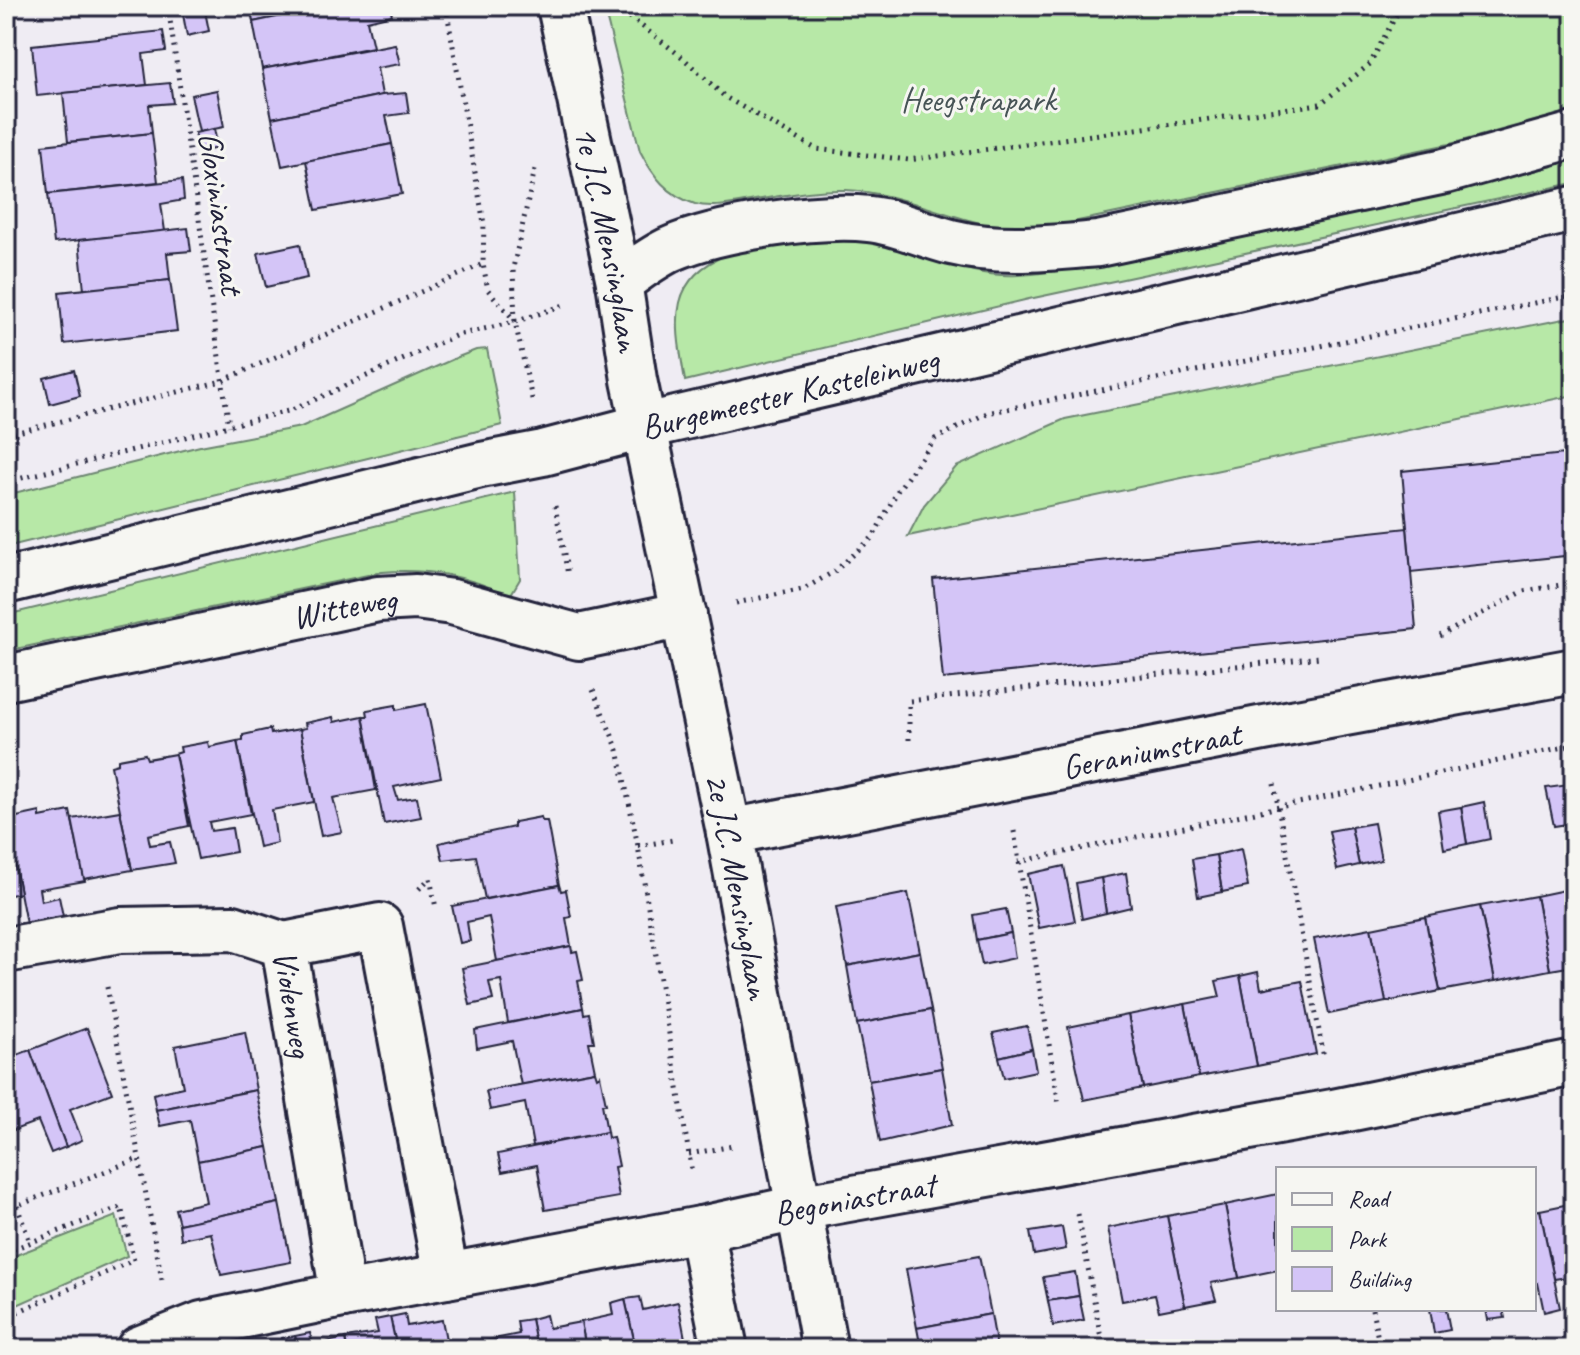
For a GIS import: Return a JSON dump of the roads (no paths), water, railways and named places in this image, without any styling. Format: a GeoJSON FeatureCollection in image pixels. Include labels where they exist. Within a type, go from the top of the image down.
{"type":"FeatureCollection","features":[{"type":"Feature","properties":{"kind":"street","name":"1e J.C. Mensinglaan"},"geometry":{"type":"LineString","coordinates":[[560,6],[619,282],[634,380],[646,426]]}},
{"type":"Feature","properties":{"kind":"street"},"geometry":{"type":"LineString","coordinates":[[619,282],[670,249],[718,234],[817,218],[869,219],[903,225],[951,242],[985,247],[1042,249],[1098,244],[1445,171],[1574,135]]}},
{"type":"Feature","properties":{"kind":"street","name":"Burgemeester Kasteleinweg"},"geometry":{"type":"LineString","coordinates":[[6,581],[481,465],[543,453],[646,426],[1574,209]]}},
{"type":"Feature","properties":{"kind":"street","name":"2e J.C. Mensinglaan"},"geometry":{"type":"LineString","coordinates":[[646,426],[729,832],[825,1349]]}},
{"type":"Feature","properties":{"kind":"street","name":"Witteweg"},"geometry":{"type":"LineString","coordinates":[[6,678],[378,599],[416,597],[452,602],[579,637],[684,615]]}},
{"type":"Feature","properties":{"kind":"street","name":"Geraniumstraat"},"geometry":{"type":"LineString","coordinates":[[729,832],[1574,671]]}},
{"type":"Feature","properties":{"kind":"street"},"geometry":{"type":"LineString","coordinates":[[284,945],[380,926],[446,1276]]}},
{"type":"Feature","properties":{"kind":"street","name":"Violenweg"},"geometry":{"type":"LineString","coordinates":[[6,950],[120,930],[233,928],[284,945],[343,1295]]}},
{"type":"Feature","properties":{"kind":"street","name":"Begoniastraat"},"geometry":{"type":"LineString","coordinates":[[180,1339],[343,1295],[701,1229],[798,1208],[1333,1112],[1574,1063]]}},
{"type":"Feature","properties":{"kind":"street"},"geometry":{"type":"LineString","coordinates":[[701,1229],[725,1349]]}},
{"type":"Feature","properties":{"kind":"park label","name":"Heegstrapark"},"geometry":{"type":"Point","coordinates":[978,99]}}]}
